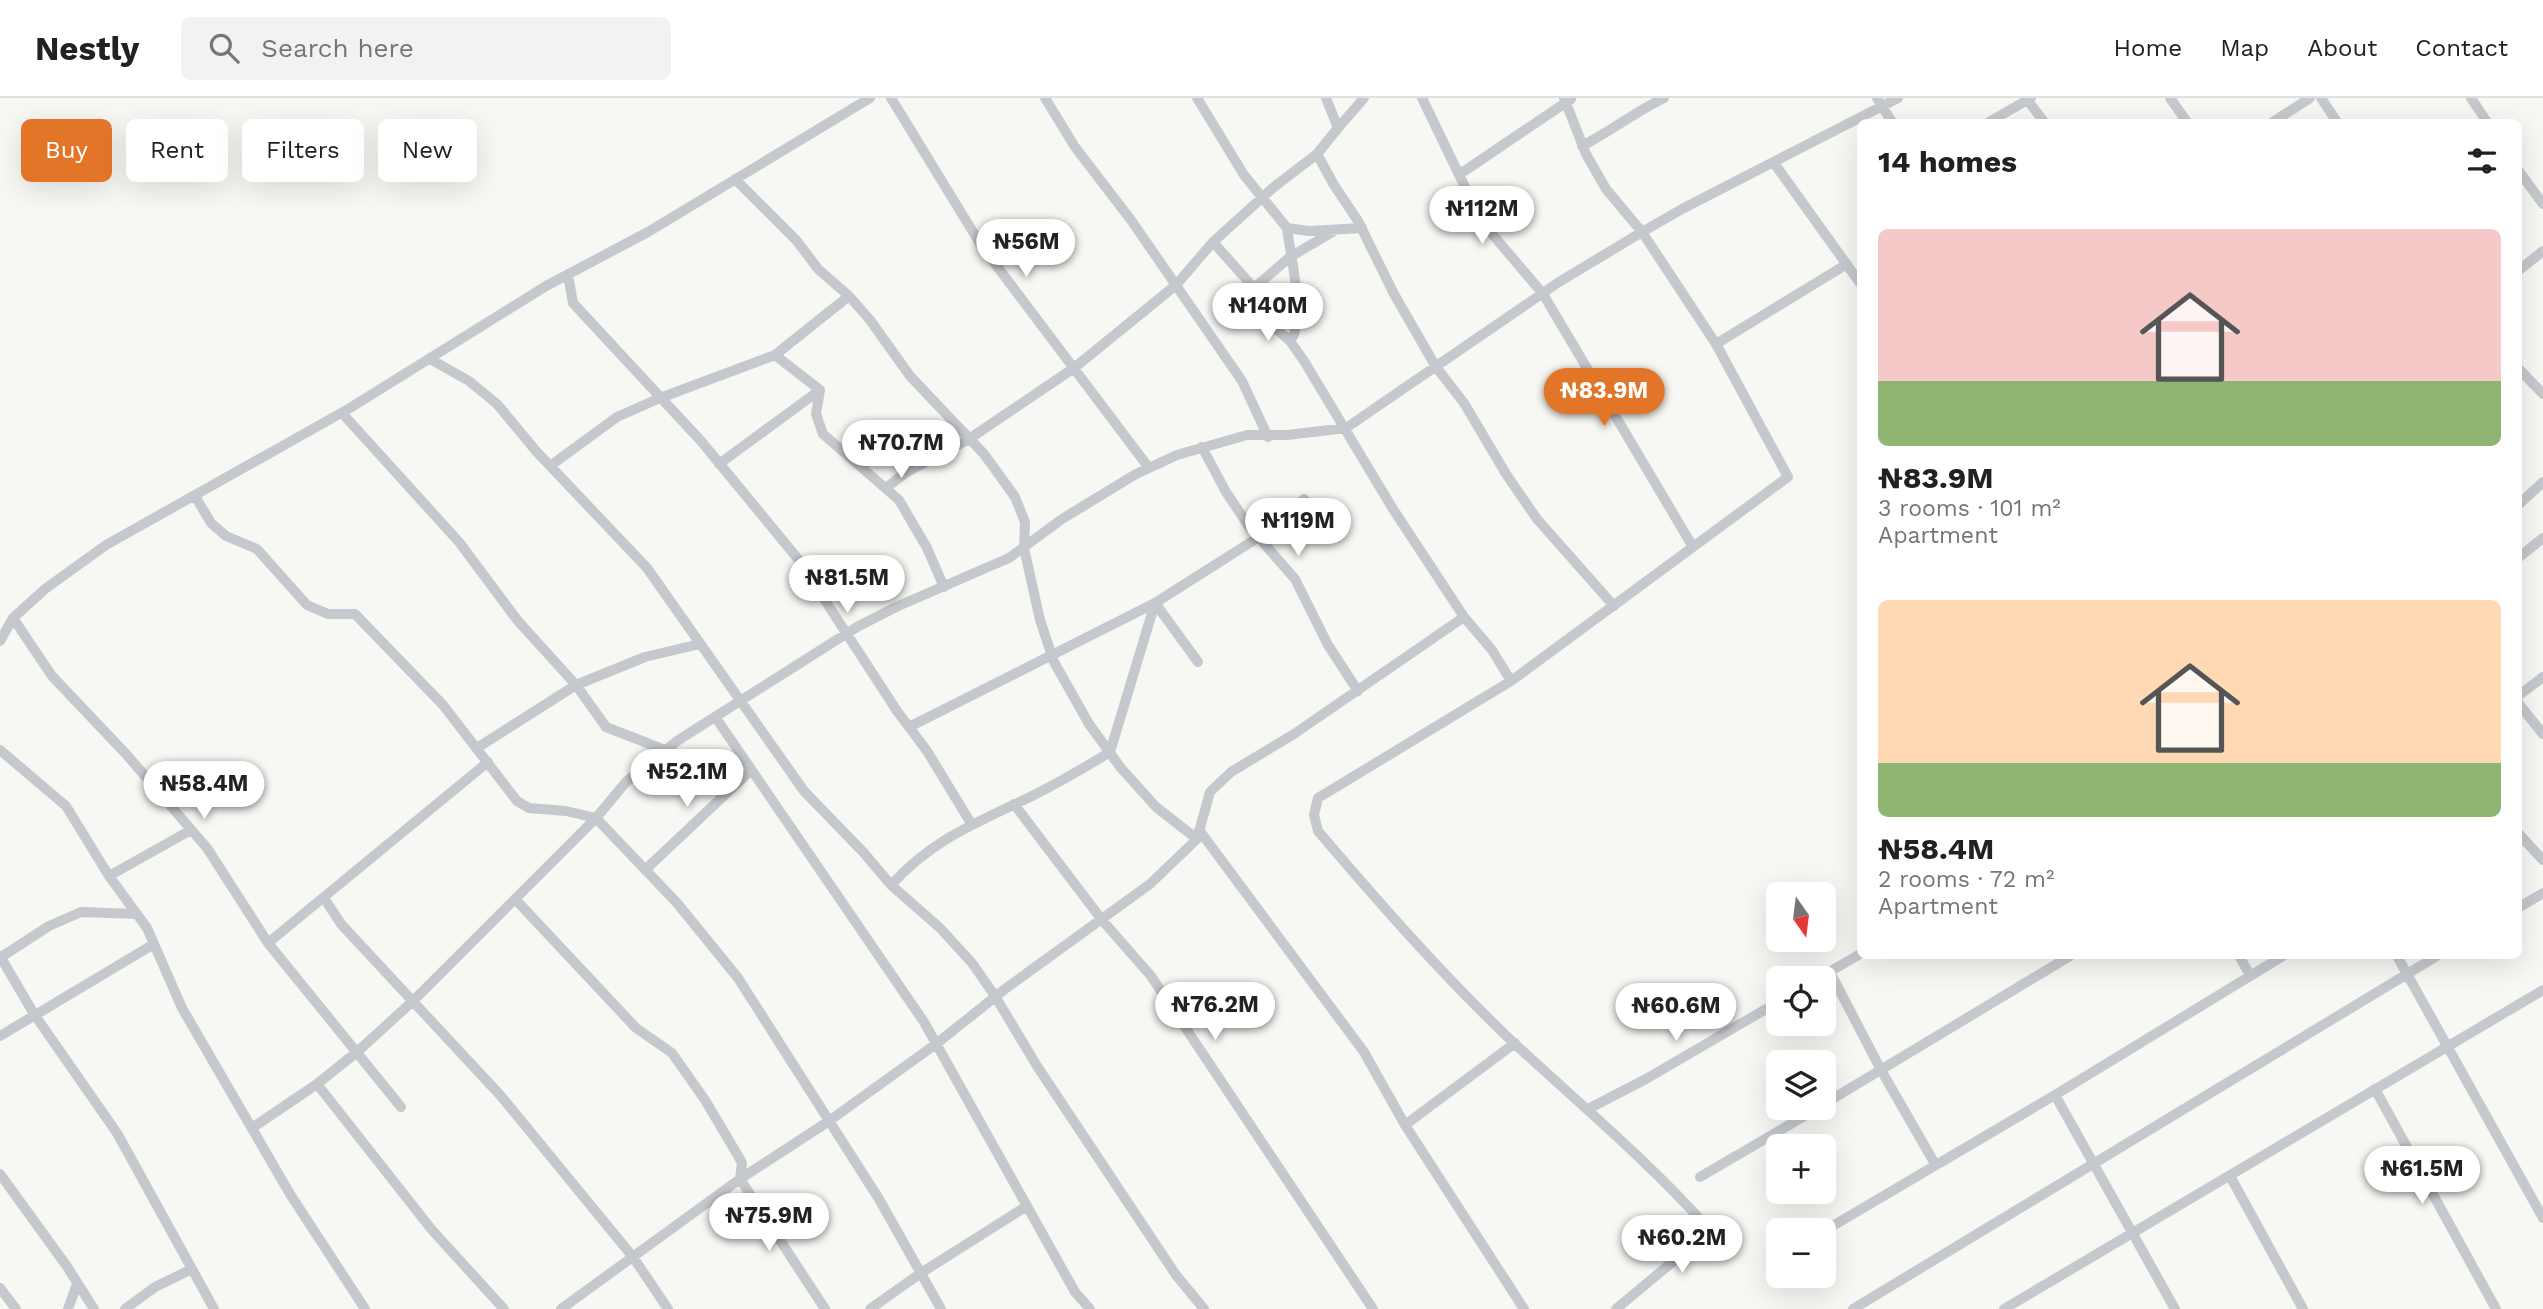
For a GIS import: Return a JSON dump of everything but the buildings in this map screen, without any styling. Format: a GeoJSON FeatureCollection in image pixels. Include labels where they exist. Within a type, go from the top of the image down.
{"type":"FeatureCollection","features":[{"type":"Feature","properties":{"kind":"street"},"geometry":{"type":"LineString","coordinates":[[0,641],[13,618],[45,589],[106,545],[342,413],[568,275],[648,232],[870,98]]}},
{"type":"Feature","properties":{"kind":"street"},"geometry":{"type":"LineString","coordinates":[[891,98],[981,245],[1149,468]]}},
{"type":"Feature","properties":{"kind":"street"},"geometry":{"type":"LineString","coordinates":[[1045,98],[1075,147],[1131,220],[1242,381],[1268,437]]}},
{"type":"Feature","properties":{"kind":"street"},"geometry":{"type":"LineString","coordinates":[[1197,98],[1244,175],[1287,228],[1298,312],[1296,335],[1290,341]]}},
{"type":"Feature","properties":{"kind":"street"},"geometry":{"type":"LineString","coordinates":[[1326,98],[1338,128]]}},
{"type":"Feature","properties":{"kind":"street"},"geometry":{"type":"LineString","coordinates":[[887,488],[905,473],[969,439],[1074,368],[1176,285],[1213,242],[1317,154],[1364,98]]}},
{"type":"Feature","properties":{"kind":"street"},"geometry":{"type":"LineString","coordinates":[[1422,98],[1493,234],[1542,294],[1693,547]]}},
{"type":"Feature","properties":{"kind":"street"},"geometry":{"type":"LineString","coordinates":[[1582,146],[1664,98]]}},
{"type":"Feature","properties":{"kind":"street"},"geometry":{"type":"LineString","coordinates":[[252,1128],[317,1084],[413,1001],[596,818],[626,782],[665,750],[847,633],[896,607],[1009,558],[1062,519],[1149,468],[1202,447],[1247,435],[1268,437],[1346,428],[1542,294],[1642,232],[1774,163],[1880,102],[1898,98]]}},
{"type":"Feature","properties":{"kind":"street"},"geometry":{"type":"LineString","coordinates":[[2170,98],[2186,119]]}},
{"type":"Feature","properties":{"kind":"street"},"geometry":{"type":"LineString","coordinates":[[2278,119],[2310,98]]}},
{"type":"Feature","properties":{"kind":"street"},"geometry":{"type":"LineString","coordinates":[[2320,98],[2335,119]]}},
{"type":"Feature","properties":{"kind":"street"},"geometry":{"type":"LineString","coordinates":[[2471,98],[2485,119]]}},
{"type":"Feature","properties":{"kind":"street"},"geometry":{"type":"LineString","coordinates":[[1460,174],[1568,99],[1582,146],[1606,189],[1642,232],[1716,344],[1788,477],[1511,681],[1318,798],[1314,815],[1318,831],[1393,920],[1515,1043],[1694,1212],[1710,1233],[1708,1238],[1676,1259],[1616,1309]]}},
{"type":"Feature","properties":{"kind":"street"},"geometry":{"type":"LineString","coordinates":[[1994,119],[2028,99],[2042,119]]}},
{"type":"Feature","properties":{"kind":"street"},"geometry":{"type":"LineString","coordinates":[[1880,102],[1890,119]]}},
{"type":"Feature","properties":{"kind":"street"},"geometry":{"type":"LineString","coordinates":[[1317,154],[1362,228],[1394,294],[1436,367],[1464,403],[1506,474],[1537,519],[1614,606]]}},
{"type":"Feature","properties":{"kind":"street"},"geometry":{"type":"LineString","coordinates":[[1774,163],[1857,279]]}},
{"type":"Feature","properties":{"kind":"street"},"geometry":{"type":"LineString","coordinates":[[2522,175],[2543,204]]}},
{"type":"Feature","properties":{"kind":"street"},"geometry":{"type":"LineString","coordinates":[[735,180],[797,241],[818,269],[849,296],[911,376],[984,454],[1015,497],[1025,522],[1024,548],[1040,620],[1051,654],[1089,724],[1156,807],[1198,834],[1364,1052],[1405,1125],[1524,1309]]}},
{"type":"Feature","properties":{"kind":"street"},"geometry":{"type":"LineString","coordinates":[[1287,228],[1309,231],[1362,228]]}},
{"type":"Feature","properties":{"kind":"street"},"geometry":{"type":"LineString","coordinates":[[1254,288],[1290,257],[1336,230]]}},
{"type":"Feature","properties":{"kind":"street"},"geometry":{"type":"LineString","coordinates":[[1213,242],[1254,288],[1275,328],[1290,341],[1346,428],[1393,509],[1464,617],[1492,650],[1511,681]]}},
{"type":"Feature","properties":{"kind":"street"},"geometry":{"type":"LineString","coordinates":[[2522,268],[2543,251]]}},
{"type":"Feature","properties":{"kind":"street"},"geometry":{"type":"LineString","coordinates":[[1716,344],[1847,264]]}},
{"type":"Feature","properties":{"kind":"street"},"geometry":{"type":"LineString","coordinates":[[568,275],[573,303],[719,464],[798,559],[927,751],[972,825]]}},
{"type":"Feature","properties":{"kind":"street"},"geometry":{"type":"LineString","coordinates":[[550,466],[617,417],[775,355],[849,296]]}},
{"type":"Feature","properties":{"kind":"street"},"geometry":{"type":"LineString","coordinates":[[775,355],[820,390]]}},
{"type":"Feature","properties":{"kind":"street"},"geometry":{"type":"LineString","coordinates":[[430,359],[469,381],[497,404],[550,466],[647,568],[804,790],[891,885],[940,928],[972,962],[1037,1066],[1176,1275],[1204,1309]]}},
{"type":"Feature","properties":{"kind":"street"},"geometry":{"type":"LineString","coordinates":[[2522,372],[2543,394]]}},
{"type":"Feature","properties":{"kind":"street"},"geometry":{"type":"LineString","coordinates":[[719,464],[820,390]]}},
{"type":"Feature","properties":{"kind":"street"},"geometry":{"type":"LineString","coordinates":[[820,390],[816,414],[823,433],[899,500],[927,548],[944,587]]}},
{"type":"Feature","properties":{"kind":"street"},"geometry":{"type":"LineString","coordinates":[[342,413],[459,542],[518,621],[576,685],[606,727],[665,750]]}},
{"type":"Feature","properties":{"kind":"street"},"geometry":{"type":"LineString","coordinates":[[1202,447],[1226,492],[1259,537],[1295,579],[1328,645],[1358,691]]}},
{"type":"Feature","properties":{"kind":"street"},"geometry":{"type":"LineString","coordinates":[[2522,501],[2543,482]]}},
{"type":"Feature","properties":{"kind":"street"},"geometry":{"type":"LineString","coordinates":[[195,496],[211,523],[226,536],[257,550],[307,606],[328,614],[355,614],[443,705],[517,801],[529,808],[566,811],[596,818],[677,903],[738,978],[878,1199],[941,1309]]}},
{"type":"Feature","properties":{"kind":"street"},"geometry":{"type":"LineString","coordinates":[[909,727],[1155,603],[1259,537],[1304,499]]}},
{"type":"Feature","properties":{"kind":"street"},"geometry":{"type":"LineString","coordinates":[[2522,555],[2543,538]]}},
{"type":"Feature","properties":{"kind":"street"},"geometry":{"type":"LineString","coordinates":[[1155,603],[1198,662]]}},
{"type":"Feature","properties":{"kind":"street"},"geometry":{"type":"LineString","coordinates":[[891,885],[907,868],[950,835],[1067,778],[1110,752],[1155,603]]}},
{"type":"Feature","properties":{"kind":"street"},"geometry":{"type":"LineString","coordinates":[[561,1309],[740,1179],[829,1121],[936,1044],[995,996],[1150,884],[1198,834],[1210,792],[1231,772],[1294,734],[1464,617]]}},
{"type":"Feature","properties":{"kind":"street"},"geometry":{"type":"LineString","coordinates":[[13,618],[52,676],[127,754],[207,848],[268,943],[401,1107]]}},
{"type":"Feature","properties":{"kind":"street"},"geometry":{"type":"LineString","coordinates":[[477,748],[576,685],[645,657],[700,644]]}},
{"type":"Feature","properties":{"kind":"street"},"geometry":{"type":"LineString","coordinates":[[2522,693],[2543,677]]}},
{"type":"Feature","properties":{"kind":"street"},"geometry":{"type":"LineString","coordinates":[[2522,708],[2543,734]]}},
{"type":"Feature","properties":{"kind":"street"},"geometry":{"type":"LineString","coordinates":[[716,718],[924,1022],[1075,1292],[1090,1309]]}},
{"type":"Feature","properties":{"kind":"street"},"geometry":{"type":"LineString","coordinates":[[0,750],[66,806],[109,876],[147,928],[182,1008],[290,1194],[365,1309]]}},
{"type":"Feature","properties":{"kind":"street"},"geometry":{"type":"LineString","coordinates":[[268,943],[488,762]]}},
{"type":"Feature","properties":{"kind":"street"},"geometry":{"type":"LineString","coordinates":[[645,870],[750,771]]}},
{"type":"Feature","properties":{"kind":"street"},"geometry":{"type":"LineString","coordinates":[[1014,804],[1102,919],[1151,976],[1373,1309]]}},
{"type":"Feature","properties":{"kind":"street"},"geometry":{"type":"LineString","coordinates":[[109,876],[191,830]]}},
{"type":"Feature","properties":{"kind":"street"},"geometry":{"type":"LineString","coordinates":[[2522,837],[2543,860]]}},
{"type":"Feature","properties":{"kind":"street"},"geometry":{"type":"LineString","coordinates":[[2522,906],[2543,893]]}},
{"type":"Feature","properties":{"kind":"street"},"geometry":{"type":"LineString","coordinates":[[324,898],[341,924],[500,1095],[633,1257],[667,1309]]}},
{"type":"Feature","properties":{"kind":"street"},"geometry":{"type":"LineString","coordinates":[[515,899],[636,1028],[672,1053],[705,1100],[742,1163],[740,1179],[825,1309]]}},
{"type":"Feature","properties":{"kind":"street"},"geometry":{"type":"LineString","coordinates":[[137,914],[81,912],[49,926],[0,956],[34,1014],[117,1133],[214,1309]]}},
{"type":"Feature","properties":{"kind":"street"},"geometry":{"type":"LineString","coordinates":[[0,1036],[154,944]]}},
{"type":"Feature","properties":{"kind":"street"},"geometry":{"type":"LineString","coordinates":[[1836,968],[1857,956]]}},
{"type":"Feature","properties":{"kind":"street"},"geometry":{"type":"LineString","coordinates":[[1836,1097],[2065,959]]}},
{"type":"Feature","properties":{"kind":"street"},"geometry":{"type":"LineString","coordinates":[[2241,959],[2250,975]]}},
{"type":"Feature","properties":{"kind":"street"},"geometry":{"type":"LineString","coordinates":[[1836,1224],[2055,1095],[2278,959]]}},
{"type":"Feature","properties":{"kind":"street"},"geometry":{"type":"LineString","coordinates":[[2398,959],[2543,1219]]}},
{"type":"Feature","properties":{"kind":"street"},"geometry":{"type":"LineString","coordinates":[[1853,1309],[2432,959]]}},
{"type":"Feature","properties":{"kind":"street"},"geometry":{"type":"LineString","coordinates":[[1836,984],[1881,1070],[1935,1164]]}},
{"type":"Feature","properties":{"kind":"street"},"geometry":{"type":"LineString","coordinates":[[2004,1309],[2543,990]]}},
{"type":"Feature","properties":{"kind":"street"},"geometry":{"type":"LineString","coordinates":[[1588,1110],[1766,1009]]}},
{"type":"Feature","properties":{"kind":"street"},"geometry":{"type":"LineString","coordinates":[[1405,1125],[1515,1043]]}},
{"type":"Feature","properties":{"kind":"street"},"geometry":{"type":"LineString","coordinates":[[317,1084],[432,1230],[504,1309]]}},
{"type":"Feature","properties":{"kind":"street"},"geometry":{"type":"LineString","coordinates":[[2375,1089],[2496,1309]]}},
{"type":"Feature","properties":{"kind":"street"},"geometry":{"type":"LineString","coordinates":[[2055,1095],[2175,1309]]}},
{"type":"Feature","properties":{"kind":"street"},"geometry":{"type":"LineString","coordinates":[[1700,1177],[1797,1120]]}},
{"type":"Feature","properties":{"kind":"street"},"geometry":{"type":"LineString","coordinates":[[0,1174],[94,1309]]}},
{"type":"Feature","properties":{"kind":"street"},"geometry":{"type":"LineString","coordinates":[[2230,1176],[2303,1309]]}},
{"type":"Feature","properties":{"kind":"street"},"geometry":{"type":"LineString","coordinates":[[870,1309],[921,1273],[1027,1206]]}},
{"type":"Feature","properties":{"kind":"street"},"geometry":{"type":"LineString","coordinates":[[125,1309],[155,1287],[192,1269]]}},
{"type":"Feature","properties":{"kind":"street"},"geometry":{"type":"LineString","coordinates":[[68,1309],[77,1284]]}},
{"type":"Feature","properties":{"kind":"street"},"geometry":{"type":"LineString","coordinates":[[0,1288],[16,1309]]}}]}
